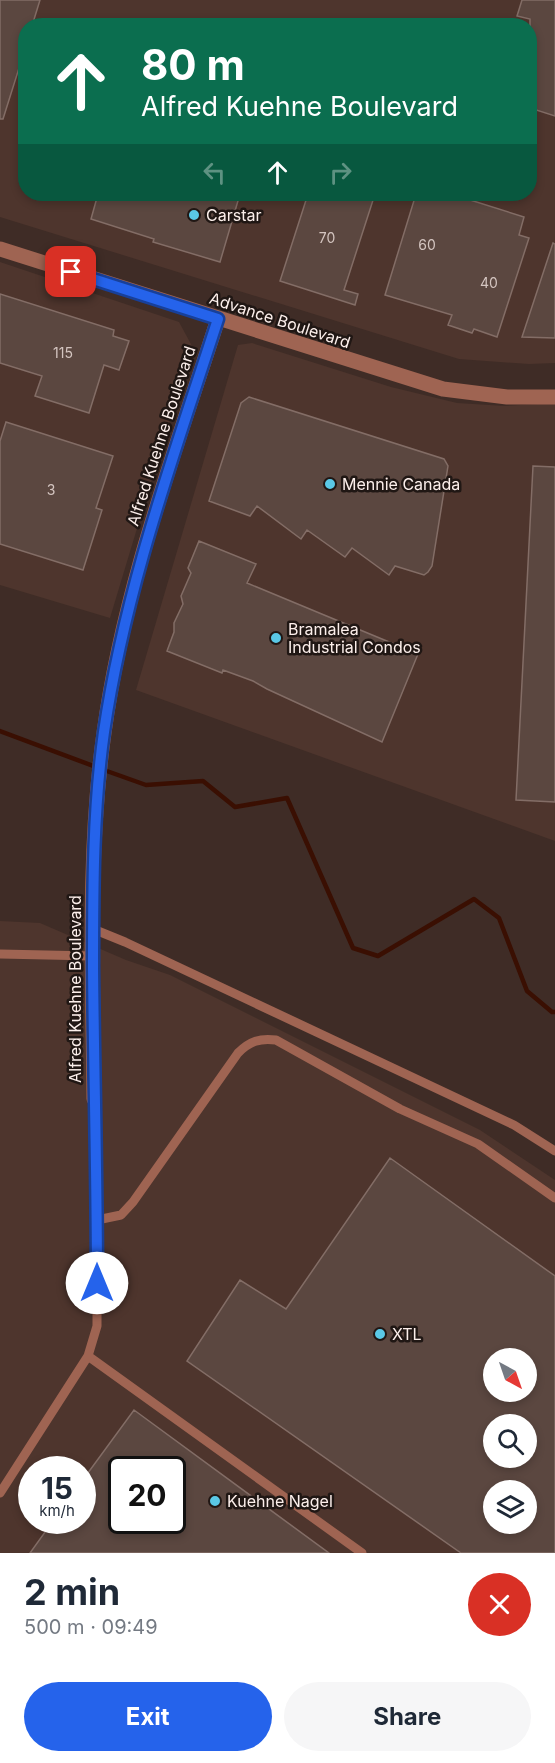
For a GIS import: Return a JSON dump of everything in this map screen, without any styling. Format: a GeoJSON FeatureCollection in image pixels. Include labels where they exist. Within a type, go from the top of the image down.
{"type":"FeatureCollection","features":[{"type":"Feature","properties":{"kind":"street","name":"Advance Boulevard"},"geometry":{"type":"LineString","coordinates":[[0,249],[443,389],[507,397],[555,397]]}},
{"type":"Feature","properties":{"kind":"street","name":"Alfred Kuehne Boulevard"},"geometry":{"type":"LineString","coordinates":[[94,1100],[93,880],[97,800],[104,734],[120,642],[145,542],[218,319]]}},
{"type":"Feature","properties":{"kind":"lane"},"geometry":{"type":"LineString","coordinates":[[93,929],[514,1125],[555,1151]]}},
{"type":"Feature","properties":{"kind":"lane"},"geometry":{"type":"LineString","coordinates":[[0,954],[93,956]]}},
{"type":"Feature","properties":{"kind":"lane"},"geometry":{"type":"LineString","coordinates":[[97,1220],[121,1215],[133,1202],[238,1053],[255,1040],[266,1039],[276,1040],[400,1109],[478,1144],[555,1198]]}},
{"type":"Feature","properties":{"kind":"lane"},"geometry":{"type":"LineString","coordinates":[[0,1493],[88,1356],[97,1326],[94,1100]]}},
{"type":"Feature","properties":{"kind":"lane"},"geometry":{"type":"LineString","coordinates":[[88,1356],[362,1553]]}},
{"type":"Feature","properties":{"kind":"shaded area"},"geometry":{"type":"Polygon","coordinates":[[[0,0],[555,0],[555,363],[529,364],[459,359],[0,217],[0,0]]]}},
{"type":"Feature","properties":{"kind":"shaded area"},"geometry":{"type":"Polygon","coordinates":[[[0,262],[179,322],[192,346],[110,618],[0,585],[0,262]]]}},
{"type":"Feature","properties":{"kind":"shaded area"},"geometry":{"type":"Polygon","coordinates":[[[252,343],[391,387],[457,403],[505,406],[555,403],[555,841],[136,690],[238,345],[252,343]]]}},
{"type":"Feature","properties":{"kind":"shaded area"},"geometry":{"type":"Polygon","coordinates":[[[0,921],[40,923],[126,960],[170,975],[480,1130],[555,1180],[555,1553],[0,1553],[0,921]]]}},
{"type":"Feature","properties":{"kind":"building"},"geometry":{"type":"Polygon","coordinates":[[[0,0],[40,0],[34,18],[18,18],[18,71],[3,119],[0,119],[0,0]]]}},
{"type":"Feature","properties":{"kind":"building"},"geometry":{"type":"Polygon","coordinates":[[[522,0],[555,0],[555,116],[537,110],[537,18],[517,16],[522,0]]]}},
{"type":"Feature","properties":{"kind":"building"},"geometry":{"type":"Polygon","coordinates":[[[96,201],[238,201],[220,262],[153,242],[154,239],[91,219],[96,201]]]}},
{"type":"Feature","properties":{"kind":"building"},"geometry":{"type":"Polygon","coordinates":[[[306,201],[373,201],[344,290],[358,294],[355,305],[280,281],[306,201]]]}},
{"type":"Feature","properties":{"kind":"building"},"geometry":{"type":"Polygon","coordinates":[[[414,201],[473,201],[524,217],[519,235],[529,238],[497,337],[474,329],[472,333],[448,325],[452,315],[385,295],[414,201]]]}},
{"type":"Feature","properties":{"kind":"building"},"geometry":{"type":"Polygon","coordinates":[[[553,243],[555,244],[555,338],[522,337],[553,243]]]}},
{"type":"Feature","properties":{"kind":"building"},"geometry":{"type":"Polygon","coordinates":[[[0,294],[114,330],[113,336],[129,341],[119,370],[104,365],[89,413],[35,396],[42,376],[0,363],[0,294]]]}},
{"type":"Feature","properties":{"kind":"building","name":"Mennie Canada"},"geometry":{"type":"Polygon","coordinates":[[[249,397],[444,459],[448,466],[432,566],[428,572],[424,575],[395,566],[389,575],[352,548],[345,557],[307,530],[301,539],[257,506],[250,516],[209,501],[241,403],[249,397]]]}},
{"type":"Feature","properties":{"kind":"building"},"geometry":{"type":"Polygon","coordinates":[[[6,422],[113,456],[96,508],[102,510],[83,570],[0,544],[0,441],[6,422]]]}},
{"type":"Feature","properties":{"kind":"building"},"geometry":{"type":"Polygon","coordinates":[[[533,466],[555,467],[555,802],[516,800],[533,466]]]}},
{"type":"Feature","properties":{"kind":"building","name":"Bramalea Industrial Condos"},"geometry":{"type":"Polygon","coordinates":[[[199,541],[256,564],[247,583],[418,654],[382,742],[253,681],[223,670],[222,673],[167,651],[174,632],[174,623],[183,604],[181,596],[191,573],[188,568],[199,541]]]}},
{"type":"Feature","properties":{"kind":"building","name":"XTL"},"geometry":{"type":"Polygon","coordinates":[[[390,1158],[555,1276],[555,1553],[461,1553],[187,1361],[240,1280],[286,1309],[390,1158]]]}},
{"type":"Feature","properties":{"kind":"building","name":"Kuehne Nagel"},"geometry":{"type":"Polygon","coordinates":[[[134,1410],[329,1553],[30,1553],[44,1534],[96,1534],[96,1462],[134,1410]]]}},
{"type":"Feature","properties":{"kind":"waterway"},"geometry":{"type":"LineString","coordinates":[[0,731],[96,767]]}},
{"type":"Feature","properties":{"kind":"waterway"},"geometry":{"type":"LineString","coordinates":[[104,770],[146,785],[203,781],[235,807],[287,798],[353,948],[378,956],[474,899],[499,918],[527,991],[552,1012],[555,1012]]}},
{"type":"Feature","properties":{"kind":"place","name":"Carstar"},"geometry":{"type":"Point","coordinates":[194,215]}},
{"type":"Feature","properties":{"kind":"place","name":"Mennie Canada"},"geometry":{"type":"Point","coordinates":[330,484]}},
{"type":"Feature","properties":{"kind":"place","name":"Bramalea Industrial Condos"},"geometry":{"type":"Point","coordinates":[276,638]}},
{"type":"Feature","properties":{"kind":"place","name":"XTL"},"geometry":{"type":"Point","coordinates":[380,1334]}},
{"type":"Feature","properties":{"kind":"place","name":"Kuehne Nagel"},"geometry":{"type":"Point","coordinates":[215,1501]}},
{"type":"Feature","properties":{"kind":"route"},"geometry":{"type":"LineString","coordinates":[[71,272],[218,319],[145,542],[120,642],[104,734],[97,800],[93,880],[97,1283]]}}]}
